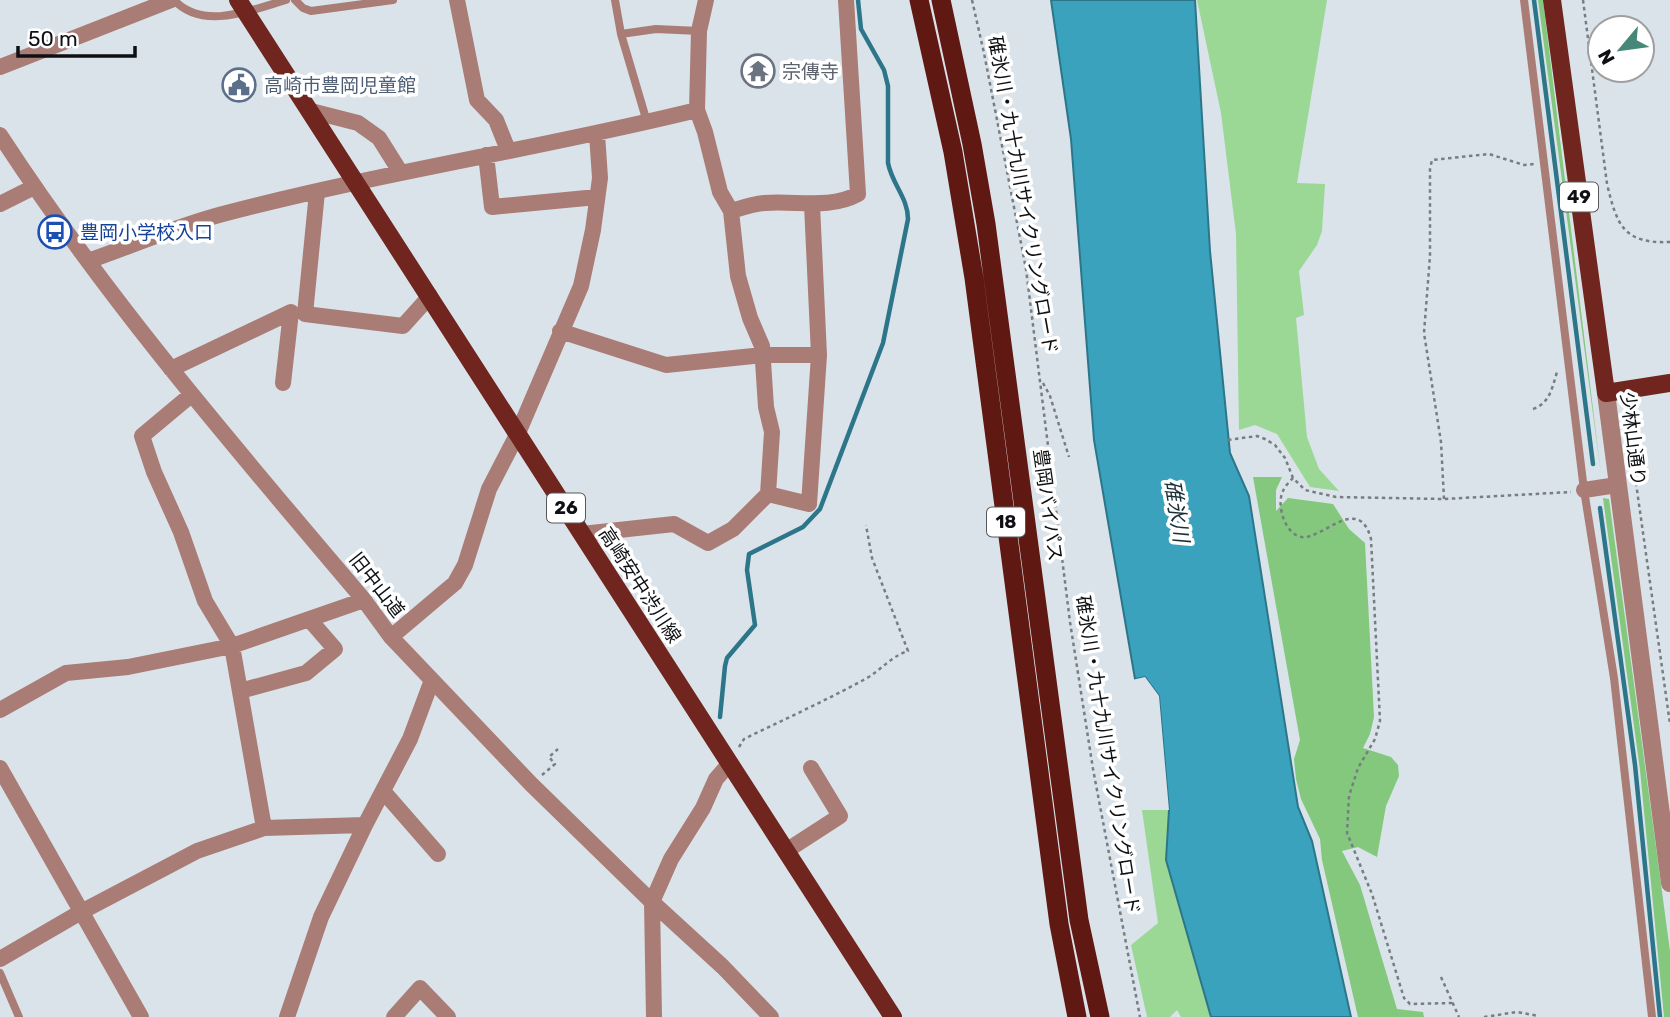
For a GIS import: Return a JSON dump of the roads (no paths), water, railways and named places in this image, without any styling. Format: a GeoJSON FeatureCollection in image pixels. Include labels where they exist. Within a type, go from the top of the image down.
{"type":"FeatureCollection","features":[{"type":"Feature","properties":{"kind":"highway","name":"18"},"geometry":{"type":"LineString","coordinates":[[919,0],[953,152],[974,278],[1059,924],[1077,1017]]}},
{"type":"Feature","properties":{"kind":"highway","name":"豊岡バイパス"},"geometry":{"type":"LineString","coordinates":[[941,0],[970,131],[986,224],[1079,920],[1100,1017]]}},
{"type":"Feature","properties":{"kind":"main road","name":"少林山通り"},"geometry":{"type":"LineString","coordinates":[[1552,0],[1606,393]]}},
{"type":"Feature","properties":{"kind":"main road","name":"高崎安中渋川線"},"geometry":{"type":"LineString","coordinates":[[242,6],[893,1017]]}},
{"type":"Feature","properties":{"kind":"main road"},"geometry":{"type":"LineString","coordinates":[[1606,393],[1670,383]]}},
{"type":"Feature","properties":{"kind":"street"},"geometry":{"type":"LineString","coordinates":[[0,66],[172,0]]}},
{"type":"Feature","properties":{"kind":"street"},"geometry":{"type":"LineString","coordinates":[[457,0],[477,100],[496,120],[508,150]]}},
{"type":"Feature","properties":{"kind":"street"},"geometry":{"type":"LineString","coordinates":[[582,534],[674,524],[708,543],[733,529],[768,494],[772,432],[766,407],[762,346],[750,318],[738,276],[731,211],[720,192],[697,110],[699,31],[706,0]]}},
{"type":"Feature","properties":{"kind":"street"},"geometry":{"type":"LineString","coordinates":[[731,211],[763,203],[812,205],[849,200],[858,194],[846,0]]}},
{"type":"Feature","properties":{"kind":"street"},"geometry":{"type":"LineString","coordinates":[[88,261],[216,216],[356,182],[597,134],[697,110]]}},
{"type":"Feature","properties":{"kind":"street"},"geometry":{"type":"LineString","coordinates":[[311,111],[358,123],[379,138],[401,173]]}},
{"type":"Feature","properties":{"kind":"street"},"geometry":{"type":"LineString","coordinates":[[391,637],[455,583],[465,565],[489,489],[518,433],[581,286],[593,230],[600,178],[597,134]]}},
{"type":"Feature","properties":{"kind":"street","name":"旧中山道"},"geometry":{"type":"LineString","coordinates":[[0,135],[88,261],[191,395],[364,600],[391,637],[531,784],[723,967],[771,1017]]}},
{"type":"Feature","properties":{"kind":"street"},"geometry":{"type":"LineString","coordinates":[[486,155],[492,207],[597,197]]}},
{"type":"Feature","properties":{"kind":"street"},"geometry":{"type":"LineString","coordinates":[[0,204],[34,187]]}},
{"type":"Feature","properties":{"kind":"street"},"geometry":{"type":"LineString","coordinates":[[317,192],[304,314],[403,326],[430,296]]}},
{"type":"Feature","properties":{"kind":"street"},"geometry":{"type":"LineString","coordinates":[[768,494],[808,504],[819,355],[812,205]]}},
{"type":"Feature","properties":{"kind":"street"},"geometry":{"type":"LineString","coordinates":[[171,369],[291,312],[283,383]]}},
{"type":"Feature","properties":{"kind":"street"},"geometry":{"type":"LineString","coordinates":[[560,331],[666,365],[763,355],[819,355]]}},
{"type":"Feature","properties":{"kind":"street","name":"少林山通り"},"geometry":{"type":"LineString","coordinates":[[1606,393],[1670,883]]}},
{"type":"Feature","properties":{"kind":"street"},"geometry":{"type":"LineString","coordinates":[[191,395],[142,436],[154,472],[181,532],[205,601],[232,646],[264,828]]}},
{"type":"Feature","properties":{"kind":"street"},"geometry":{"type":"LineString","coordinates":[[1584,490],[1617,485]]}},
{"type":"Feature","properties":{"kind":"street"},"geometry":{"type":"LineString","coordinates":[[0,710],[66,673],[128,667],[232,646],[364,600]]}},
{"type":"Feature","properties":{"kind":"street"},"geometry":{"type":"LineString","coordinates":[[240,691],[306,673],[335,649],[309,619]]}},
{"type":"Feature","properties":{"kind":"street"},"geometry":{"type":"LineString","coordinates":[[288,1017],[321,916],[410,739],[432,680]]}},
{"type":"Feature","properties":{"kind":"street"},"geometry":{"type":"LineString","coordinates":[[654,1017],[652,902],[671,859],[703,808],[716,779],[730,763]]}},
{"type":"Feature","properties":{"kind":"street"},"geometry":{"type":"LineString","coordinates":[[0,768],[141,1017]]}},
{"type":"Feature","properties":{"kind":"street"},"geometry":{"type":"LineString","coordinates":[[786,851],[840,816],[811,768]]}},
{"type":"Feature","properties":{"kind":"street"},"geometry":{"type":"LineString","coordinates":[[383,791],[438,854]]}},
{"type":"Feature","properties":{"kind":"street"},"geometry":{"type":"LineString","coordinates":[[0,959],[81,912],[197,851],[264,828],[365,825]]}},
{"type":"Feature","properties":{"kind":"street"},"geometry":{"type":"LineString","coordinates":[[394,1017],[420,988],[448,1017]]}},
{"type":"Feature","properties":{"kind":"lane"},"geometry":{"type":"LineString","coordinates":[[172,0],[181,8],[210,18],[242,6],[286,0]]}},
{"type":"Feature","properties":{"kind":"lane"},"geometry":{"type":"LineString","coordinates":[[295,0],[311,11],[393,0]]}},
{"type":"Feature","properties":{"kind":"lane"},"geometry":{"type":"LineString","coordinates":[[615,0],[621,34],[647,122]]}},
{"type":"Feature","properties":{"kind":"lane"},"geometry":{"type":"LineString","coordinates":[[1524,0],[1584,490],[1614,678],[1652,1017]]}},
{"type":"Feature","properties":{"kind":"lane"},"geometry":{"type":"LineString","coordinates":[[621,34],[656,29],[699,31]]}},
{"type":"Feature","properties":{"kind":"lane"},"geometry":{"type":"LineString","coordinates":[[0,973],[19,1017]]}},
{"type":"Feature","properties":{"kind":"water","name":"碓氷川"},"geometry":{"type":"Polygon","coordinates":[[[1051,0],[1195,0],[1210,251],[1230,453],[1249,496],[1298,807],[1312,841],[1351,1017],[1211,1017],[1166,860],[1169,810],[1159,696],[1145,677],[1135,679],[1094,440],[1071,139],[1051,0]]]}},
{"type":"Feature","properties":{"kind":"waterway"},"geometry":{"type":"LineString","coordinates":[[720,717],[727,658],[755,625],[747,570],[749,554],[803,527],[820,509],[883,343],[908,219],[905,204],[888,163],[888,86],[884,70],[861,29],[858,0]]}},
{"type":"Feature","properties":{"kind":"waterway"},"geometry":{"type":"LineString","coordinates":[[1534,0],[1593,464]]}},
{"type":"Feature","properties":{"kind":"waterway"},"geometry":{"type":"LineString","coordinates":[[1600,508],[1635,765],[1660,1017]]}},
{"type":"Feature","properties":{"kind":"place","name":"宗傳寺"},"geometry":{"type":"Point","coordinates":[758,71]}},
{"type":"Feature","properties":{"kind":"place","name":"高崎市豊岡児童館"},"geometry":{"type":"Point","coordinates":[239,85]}},
{"type":"Feature","properties":{"kind":"place","name":"豊岡小学校入口"},"geometry":{"type":"Point","coordinates":[55,232]}}]}
